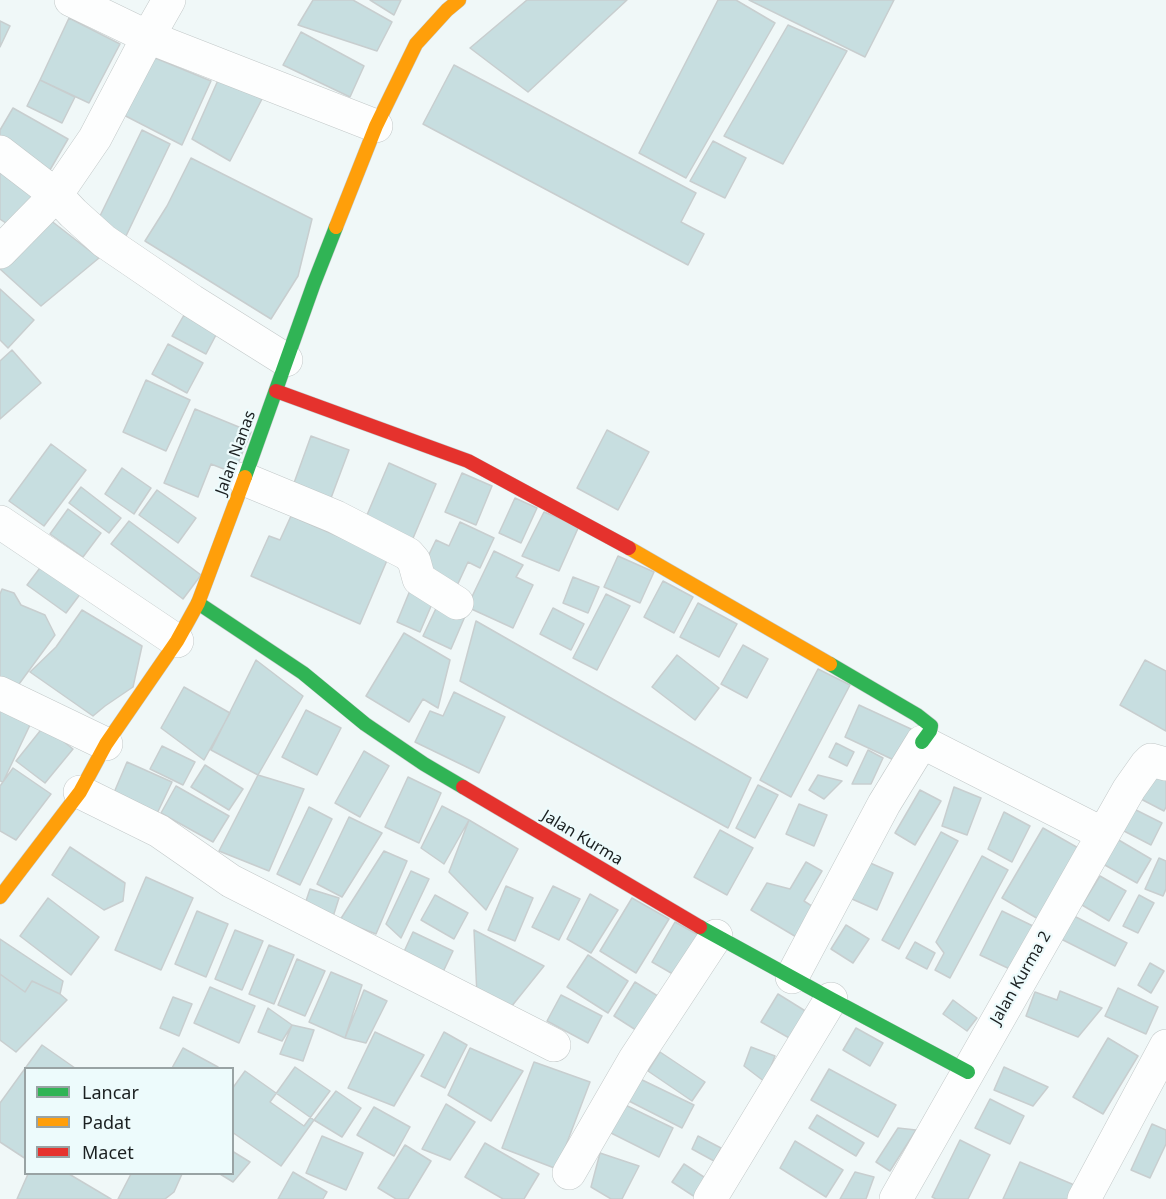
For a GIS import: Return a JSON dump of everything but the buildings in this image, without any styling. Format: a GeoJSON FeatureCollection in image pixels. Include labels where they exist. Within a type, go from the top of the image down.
{"type":"FeatureCollection","features":[{"type":"Feature","properties":{"kind":"street"},"geometry":{"type":"LineString","coordinates":[[71,0],[148,37],[376,126]]}},
{"type":"Feature","properties":{"kind":"street"},"geometry":{"type":"LineString","coordinates":[[0,252],[56,195],[95,138],[169,0]]}},
{"type":"Feature","properties":{"kind":"street","name":"Jalan Nanas"},"geometry":{"type":"LineString","coordinates":[[0,897],[80,792],[106,744],[177,641],[198,603],[318,272],[376,126],[416,44],[459,0]]}},
{"type":"Feature","properties":{"kind":"street"},"geometry":{"type":"LineString","coordinates":[[0,152],[56,195],[104,241],[192,301],[286,360]]}},
{"type":"Feature","properties":{"kind":"street"},"geometry":{"type":"LineString","coordinates":[[276,391],[468,460],[577,519],[917,715],[931,726],[884,804],[792,977]]}},
{"type":"Feature","properties":{"kind":"street"},"geometry":{"type":"LineString","coordinates":[[244,480],[336,517],[408,554],[414,561],[419,579],[456,603]]}},
{"type":"Feature","properties":{"kind":"street"},"geometry":{"type":"LineString","coordinates":[[0,522],[177,641]]}},
{"type":"Feature","properties":{"kind":"street","name":"Jalan Kurma"},"geometry":{"type":"LineString","coordinates":[[198,603],[303,673],[365,724],[424,764],[716,936],[968,1072]]}},
{"type":"Feature","properties":{"kind":"street"},"geometry":{"type":"LineString","coordinates":[[0,693],[106,744]]}},
{"type":"Feature","properties":{"kind":"street"},"geometry":{"type":"LineString","coordinates":[[922,742],[1103,834]]}},
{"type":"Feature","properties":{"kind":"street","name":"Jalan Kurma 2"},"geometry":{"type":"LineString","coordinates":[[896,1199],[1129,789],[1146,765],[1158,762]]}},
{"type":"Feature","properties":{"kind":"street"},"geometry":{"type":"LineString","coordinates":[[80,792],[159,831],[231,881],[554,1045]]}},
{"type":"Feature","properties":{"kind":"street"},"geometry":{"type":"LineString","coordinates":[[569,1173],[635,1059],[716,936]]}},
{"type":"Feature","properties":{"kind":"street"},"geometry":{"type":"LineString","coordinates":[[710,1199],[831,999]]}},
{"type":"Feature","properties":{"kind":"street"},"geometry":{"type":"LineString","coordinates":[[1084,1199],[1166,1046]]}},
{"type":"Feature","properties":{"kind":"traffic: fast"},"geometry":{"type":"LineString","coordinates":[[245,477],[336,227]]}},
{"type":"Feature","properties":{"kind":"traffic: fast"},"geometry":{"type":"LineString","coordinates":[[198,603],[303,673],[365,724],[463,787]]}},
{"type":"Feature","properties":{"kind":"traffic: fast"},"geometry":{"type":"LineString","coordinates":[[830,664],[917,715],[931,726],[922,742]]}},
{"type":"Feature","properties":{"kind":"traffic: fast"},"geometry":{"type":"LineString","coordinates":[[700,927],[968,1072]]}},
{"type":"Feature","properties":{"kind":"traffic: slow"},"geometry":{"type":"LineString","coordinates":[[336,227],[376,126],[416,44],[459,0]]}},
{"type":"Feature","properties":{"kind":"traffic: slow"},"geometry":{"type":"LineString","coordinates":[[0,897],[80,792],[106,744],[177,641],[198,603],[245,477]]}},
{"type":"Feature","properties":{"kind":"traffic: slow"},"geometry":{"type":"LineString","coordinates":[[629,548],[830,664]]}},
{"type":"Feature","properties":{"kind":"traffic: jam"},"geometry":{"type":"LineString","coordinates":[[276,391],[468,461],[629,548]]}},
{"type":"Feature","properties":{"kind":"traffic: jam"},"geometry":{"type":"LineString","coordinates":[[463,787],[700,927]]}}]}
